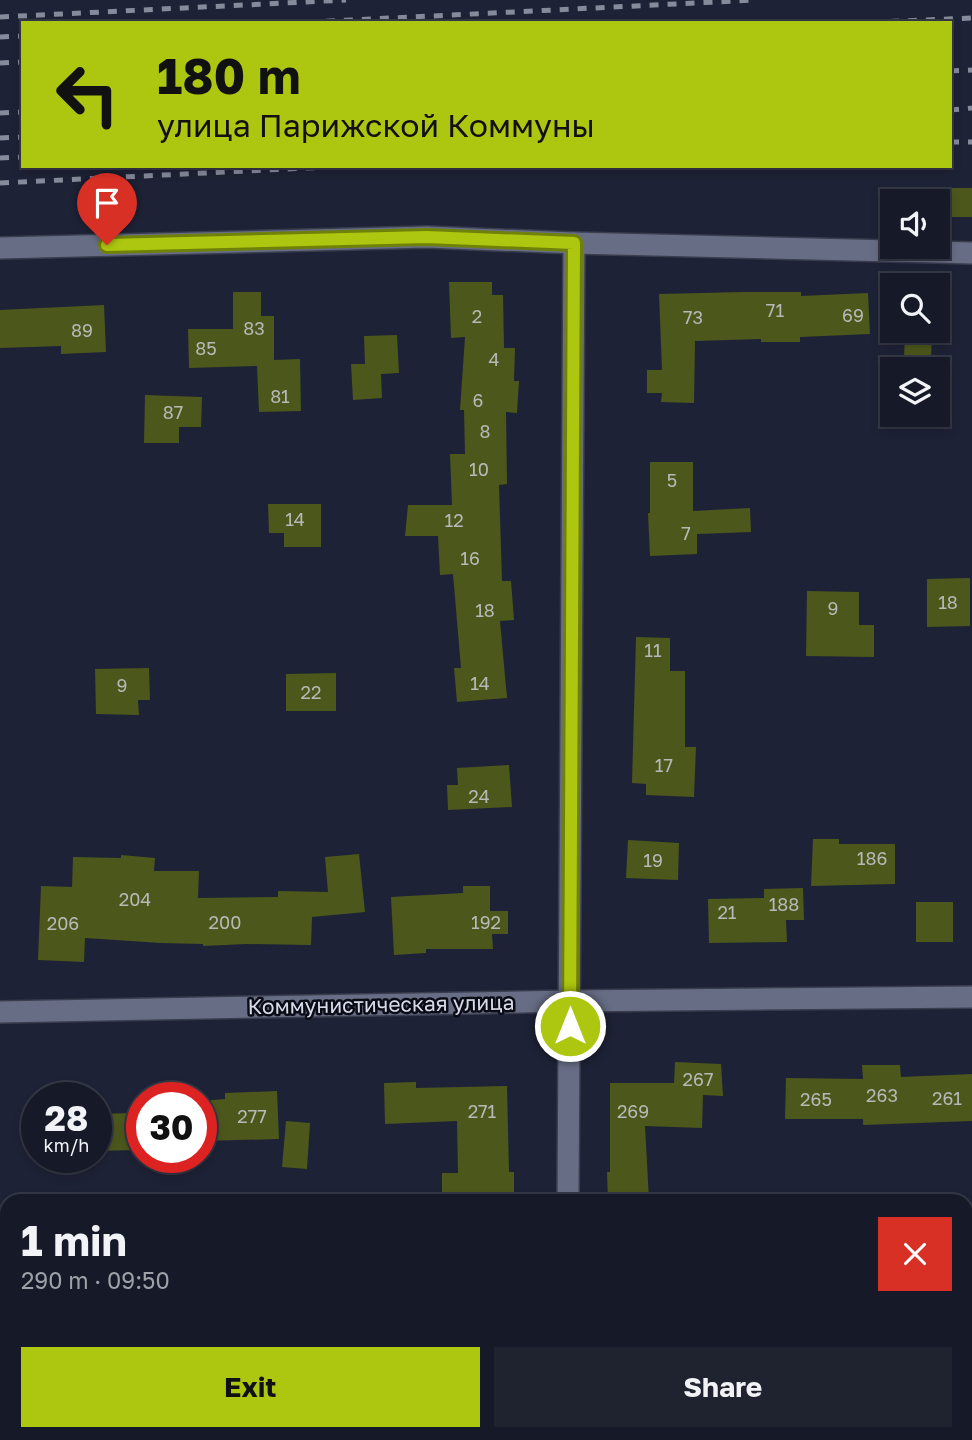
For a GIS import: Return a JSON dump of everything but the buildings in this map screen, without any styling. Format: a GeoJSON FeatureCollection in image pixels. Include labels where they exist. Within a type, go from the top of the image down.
{"type":"FeatureCollection","features":[{"type":"Feature","properties":{"kind":"street"},"geometry":{"type":"LineString","coordinates":[[0,248],[427,237],[972,253]]}},
{"type":"Feature","properties":{"kind":"street"},"geometry":{"type":"LineString","coordinates":[[568,1194],[574,243]]}},
{"type":"Feature","properties":{"kind":"street","name":"Коммунистическая улица"},"geometry":{"type":"LineString","coordinates":[[0,1012],[570,1001],[972,997]]}},
{"type":"Feature","properties":{"kind":"railway"},"geometry":{"type":"LineString","coordinates":[[0,17],[346,0]]}},
{"type":"Feature","properties":{"kind":"railway"},"geometry":{"type":"LineString","coordinates":[[331,21],[756,0]]}},
{"type":"Feature","properties":{"kind":"railway"},"geometry":{"type":"LineString","coordinates":[[901,21],[972,18]]}},
{"type":"Feature","properties":{"kind":"railway"},"geometry":{"type":"LineString","coordinates":[[0,37],[21,36]]}},
{"type":"Feature","properties":{"kind":"railway"},"geometry":{"type":"LineString","coordinates":[[0,63],[21,62]]}},
{"type":"Feature","properties":{"kind":"railway"},"geometry":{"type":"LineString","coordinates":[[952,71],[972,70]]}},
{"type":"Feature","properties":{"kind":"railway"},"geometry":{"type":"LineString","coordinates":[[952,110],[972,108]]}},
{"type":"Feature","properties":{"kind":"railway"},"geometry":{"type":"LineString","coordinates":[[0,113],[21,112]]}},
{"type":"Feature","properties":{"kind":"railway"},"geometry":{"type":"LineString","coordinates":[[0,138],[21,137]]}},
{"type":"Feature","properties":{"kind":"railway"},"geometry":{"type":"LineString","coordinates":[[952,142],[972,142]]}},
{"type":"Feature","properties":{"kind":"railway"},"geometry":{"type":"LineString","coordinates":[[0,158],[21,157]]}},
{"type":"Feature","properties":{"kind":"railway"},"geometry":{"type":"LineString","coordinates":[[0,183],[308,168]]}},
{"type":"Feature","properties":{"kind":"route"},"geometry":{"type":"LineString","coordinates":[[107,245],[427,237],[574,243],[570,1026]]}}]}
